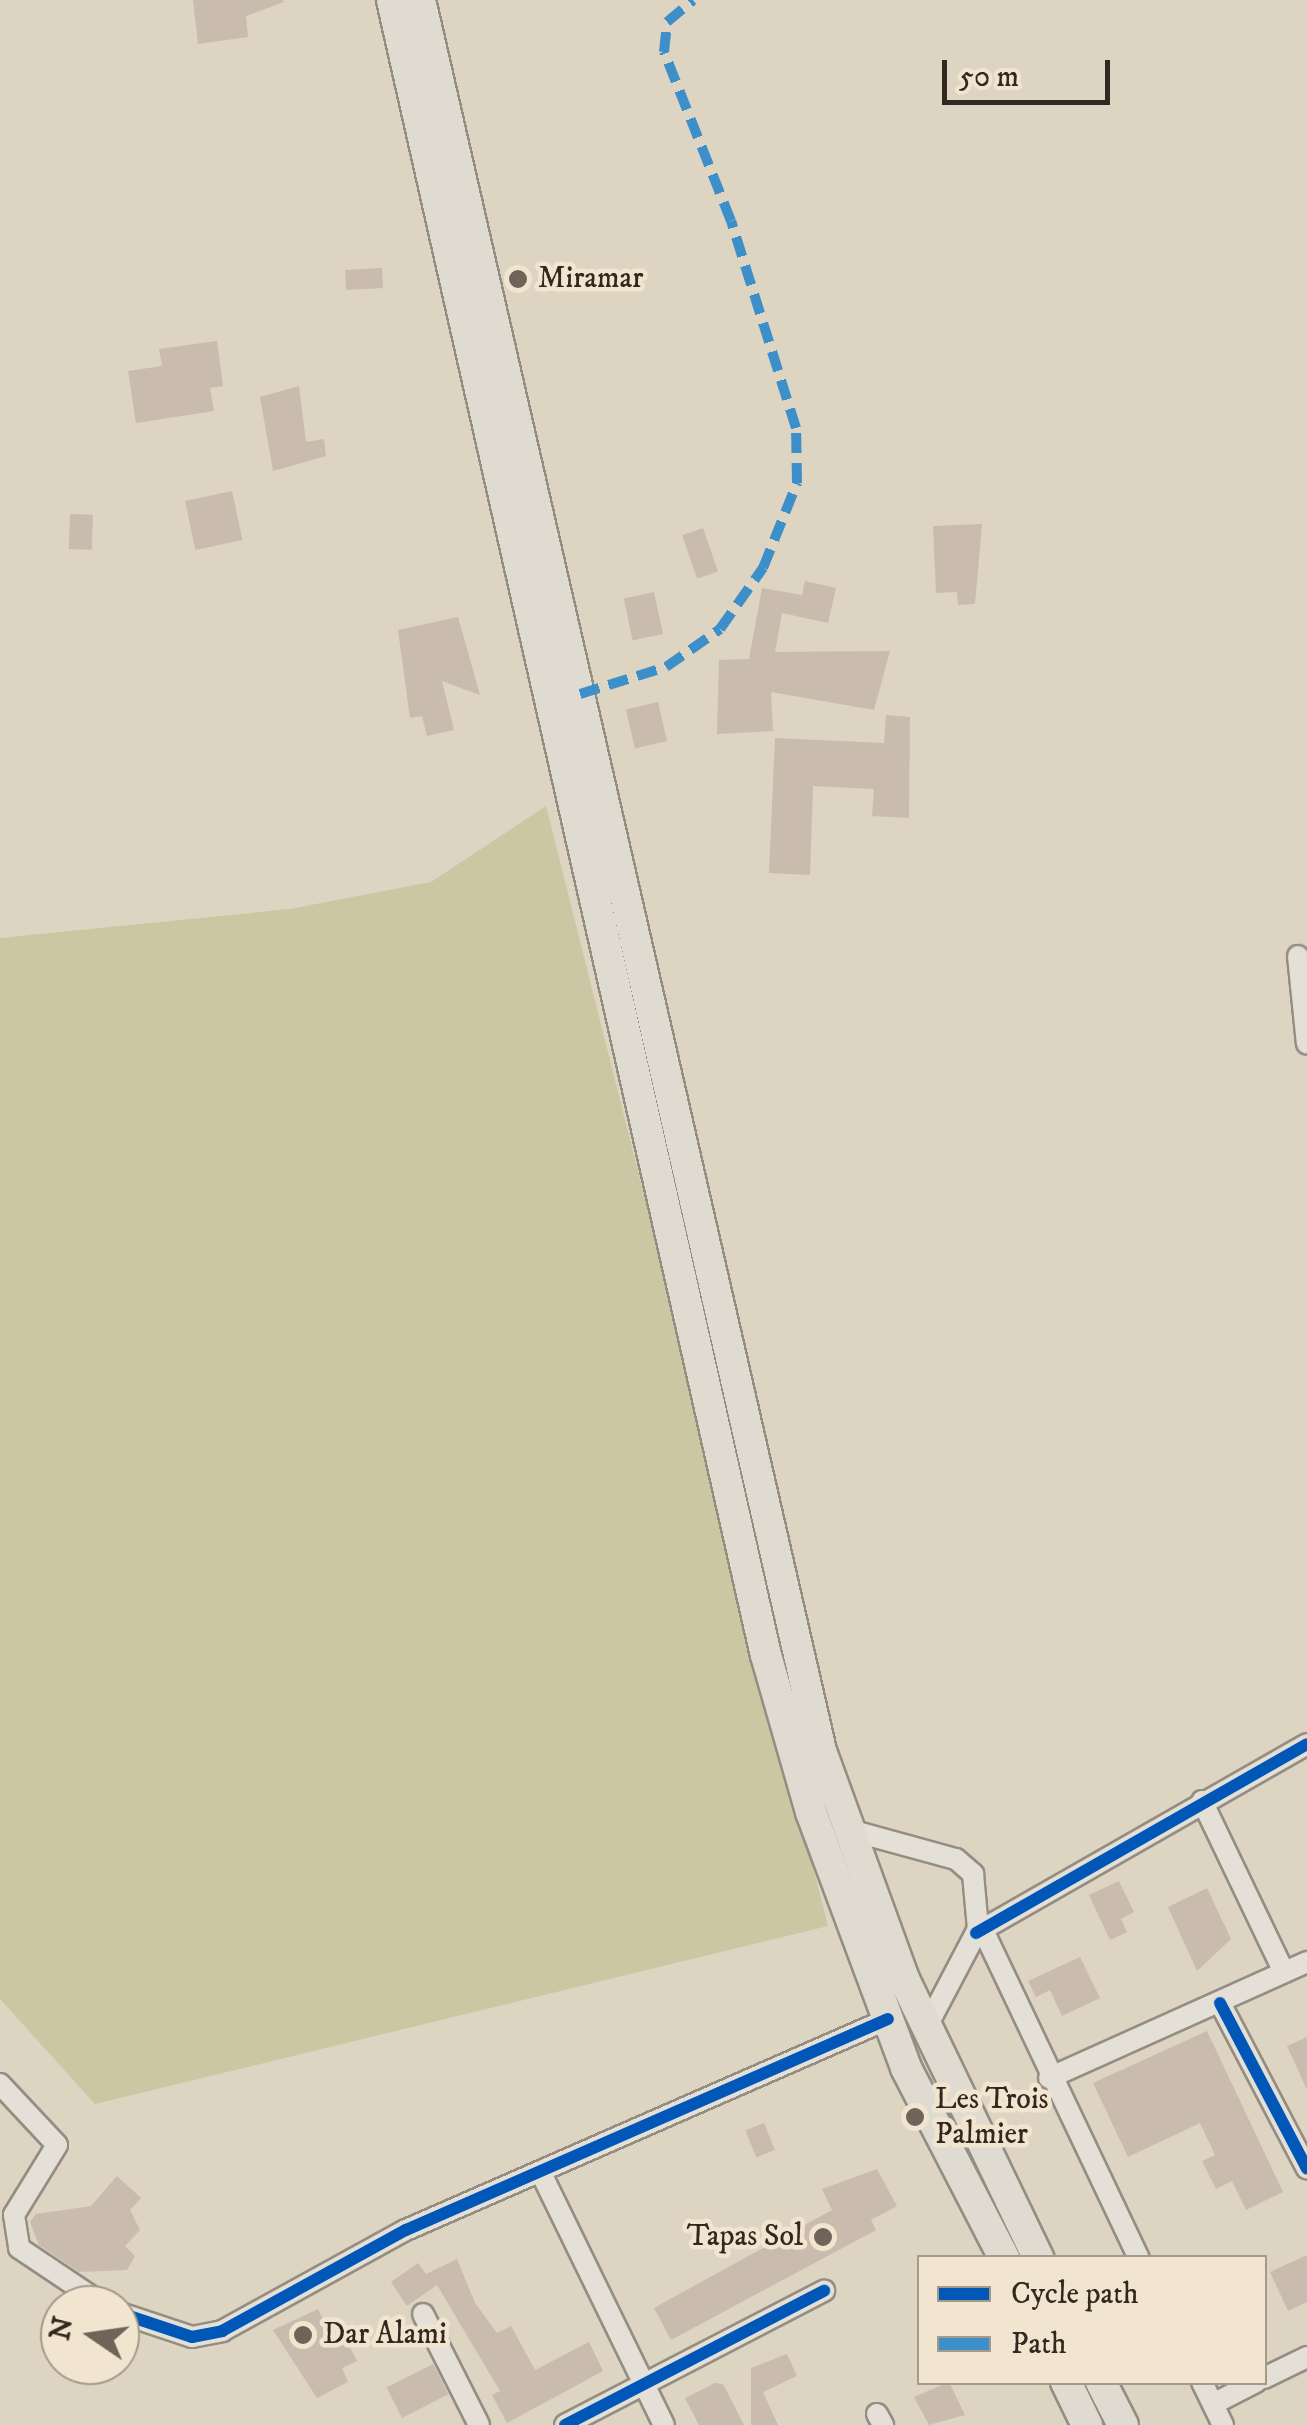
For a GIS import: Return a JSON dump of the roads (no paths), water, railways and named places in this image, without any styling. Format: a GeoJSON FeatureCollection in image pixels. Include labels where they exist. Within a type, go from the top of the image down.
{"type":"FeatureCollection","features":[{"type":"Feature","properties":{"kind":"main road"},"geometry":{"type":"LineString","coordinates":[[392,0],[766,1655],[888,2020],[1003,2255]]}},
{"type":"Feature","properties":{"kind":"main road"},"geometry":{"type":"LineString","coordinates":[[420,0],[796,1649],[846,1829],[926,2028],[1037,2255]]}},
{"type":"Feature","properties":{"kind":"main road"},"geometry":{"type":"LineString","coordinates":[[1067,2385],[1087,2425]]}},
{"type":"Feature","properties":{"kind":"main road"},"geometry":{"type":"LineString","coordinates":[[1103,2385],[1123,2425]]}},
{"type":"Feature","properties":{"kind":"street"},"geometry":{"type":"LineString","coordinates":[[1298,956],[1307,1044]]}},
{"type":"Feature","properties":{"kind":"street"},"geometry":{"type":"LineString","coordinates":[[926,2028],[980,1932],[1307,1744]]}},
{"type":"Feature","properties":{"kind":"street"},"geometry":{"type":"LineString","coordinates":[[1202,1801],[1284,1972]]}},
{"type":"Feature","properties":{"kind":"street"},"geometry":{"type":"LineString","coordinates":[[846,1829],[964,1862],[980,1909],[980,1932],[1138,2255]]}},
{"type":"Feature","properties":{"kind":"street"},"geometry":{"type":"LineString","coordinates":[[1049,2078],[1307,1962]]}},
{"type":"Feature","properties":{"kind":"street"},"geometry":{"type":"LineString","coordinates":[[1220,2003],[1307,2168]]}},
{"type":"Feature","properties":{"kind":"street"},"geometry":{"type":"LineString","coordinates":[[140,2318],[206,2336],[406,2230],[542,2175],[888,2020]]}},
{"type":"Feature","properties":{"kind":"street"},"geometry":{"type":"LineString","coordinates":[[0,2084],[57,2145],[14,2215],[19,2248],[74,2285]]}},
{"type":"Feature","properties":{"kind":"street"},"geometry":{"type":"LineString","coordinates":[[542,2175],[664,2425]]}},
{"type":"Feature","properties":{"kind":"street"},"geometry":{"type":"LineString","coordinates":[[565,2425],[824,2290]]}},
{"type":"Feature","properties":{"kind":"street"},"geometry":{"type":"LineString","coordinates":[[422,2314],[479,2425]]}},
{"type":"Feature","properties":{"kind":"street"},"geometry":{"type":"LineString","coordinates":[[1267,2377],[1307,2357]]}},
{"type":"Feature","properties":{"kind":"street"},"geometry":{"type":"LineString","coordinates":[[1204,2385],[1223,2425]]}},
{"type":"Feature","properties":{"kind":"street"},"geometry":{"type":"LineString","coordinates":[[1213,2404],[1250,2385]]}},
{"type":"Feature","properties":{"kind":"place","name":"Miramar"},"geometry":{"type":"Point","coordinates":[518,279]}},
{"type":"Feature","properties":{"kind":"place","name":"Les Trois Palmier"},"geometry":{"type":"Point","coordinates":[915,2117]}},
{"type":"Feature","properties":{"kind":"place","name":"Tapas Sol"},"geometry":{"type":"Point","coordinates":[823,2237]}},
{"type":"Feature","properties":{"kind":"place","name":"Dar Alami"},"geometry":{"type":"Point","coordinates":[303,2335]}}]}
